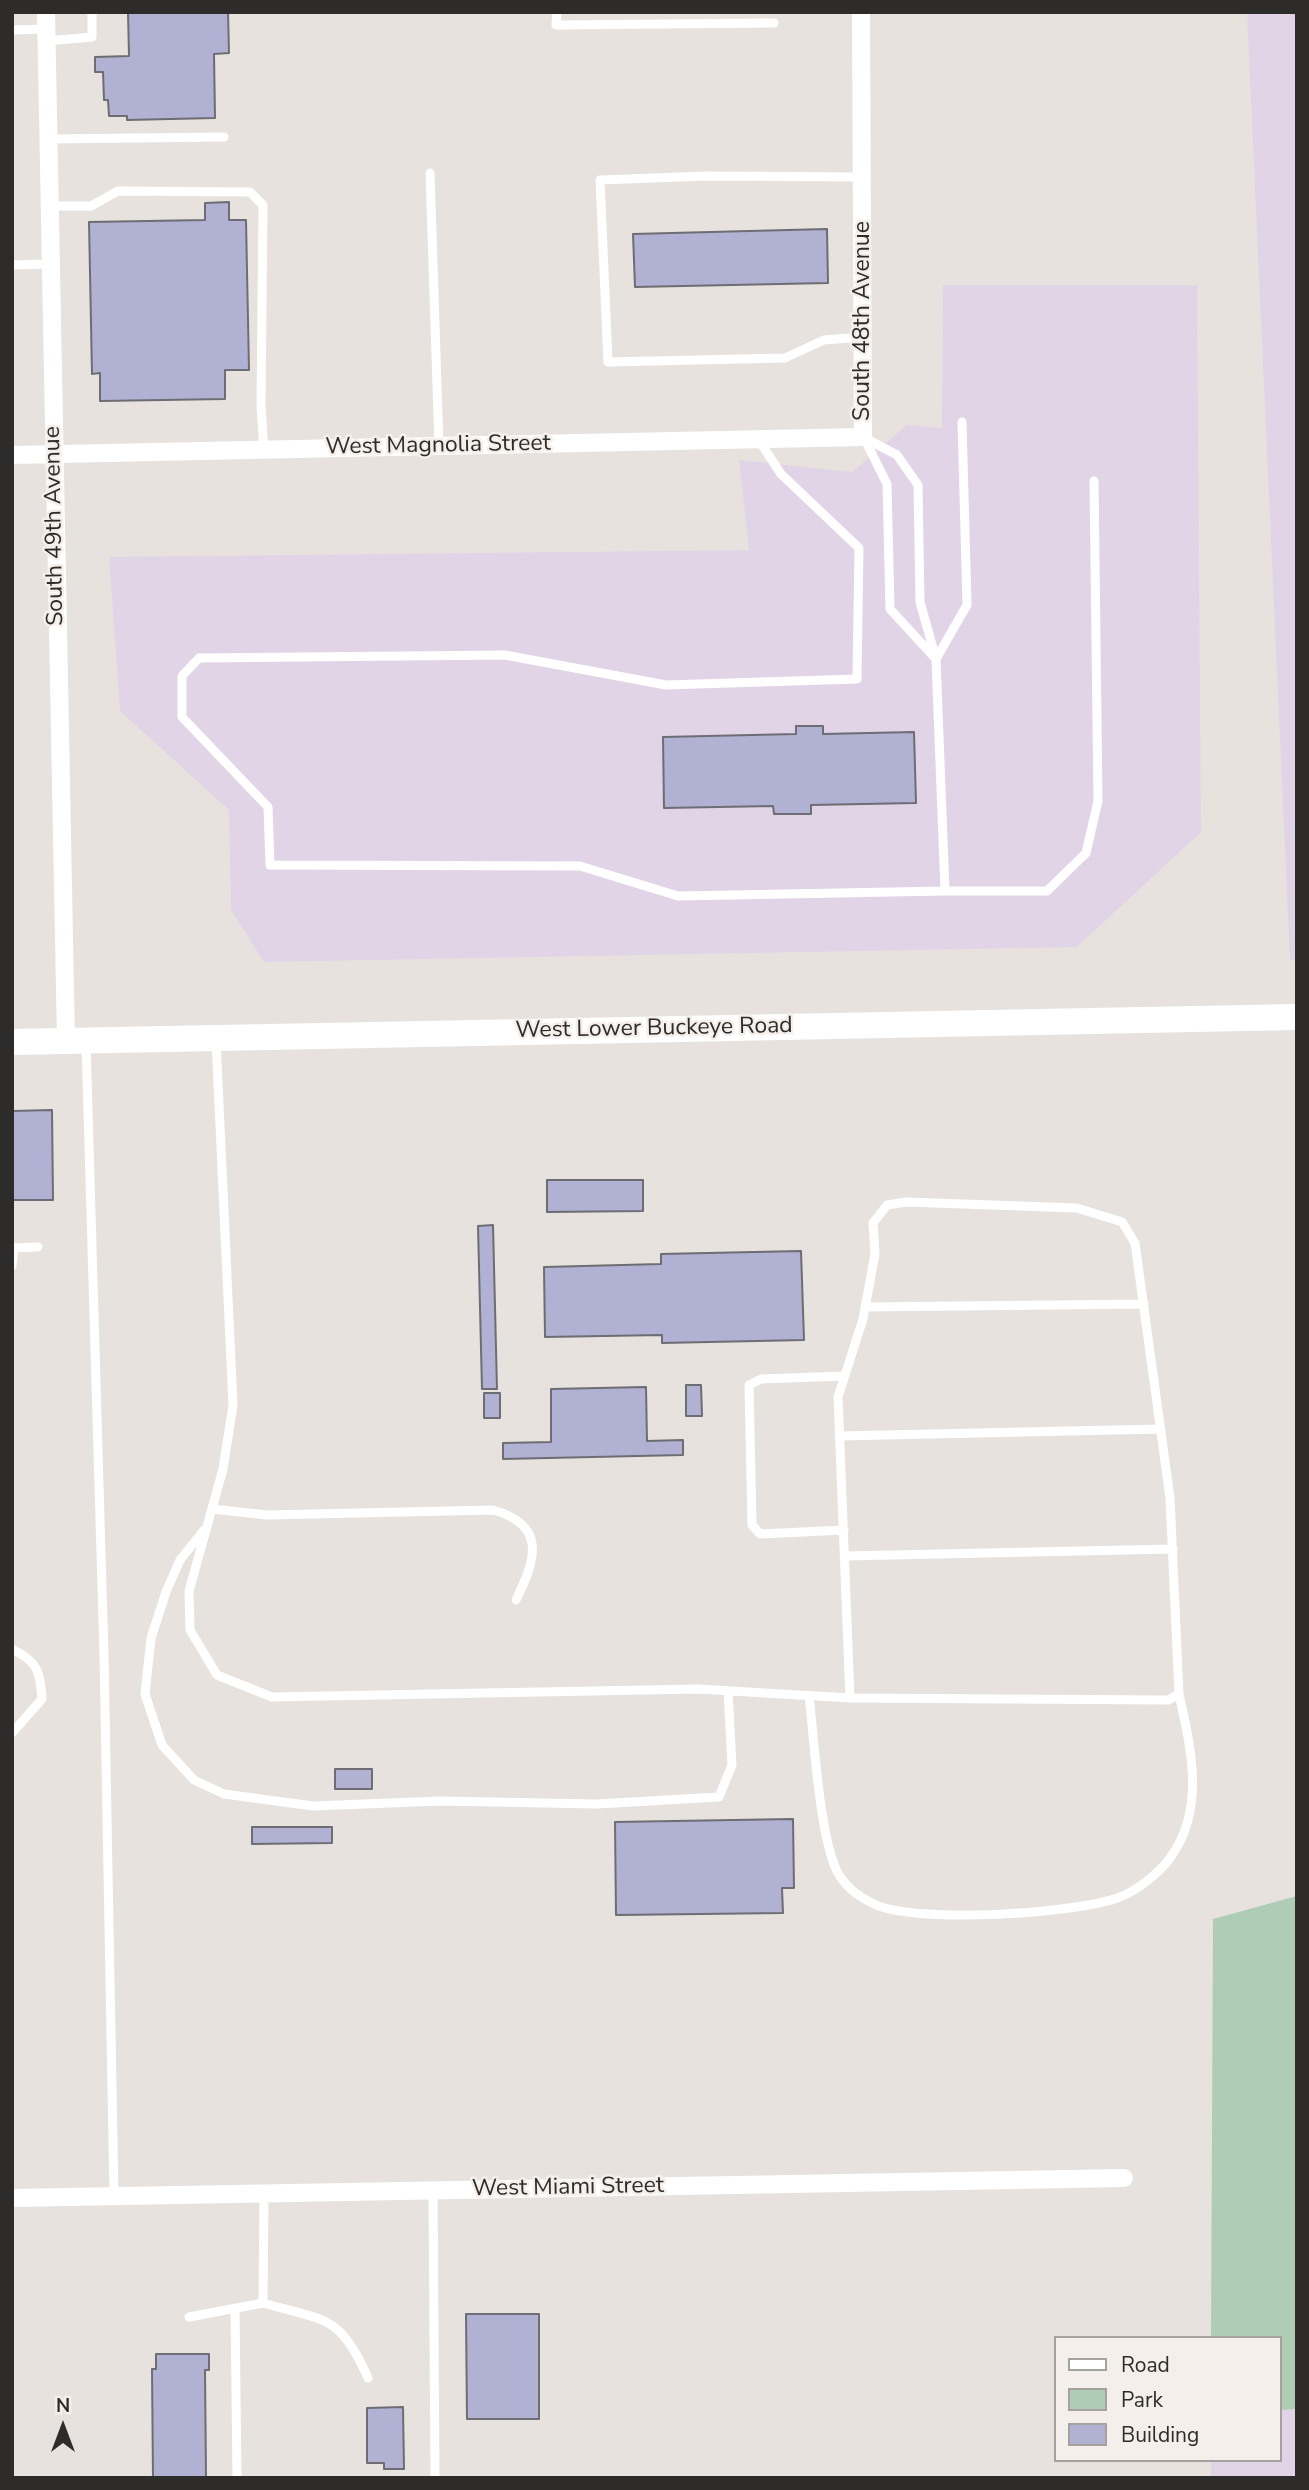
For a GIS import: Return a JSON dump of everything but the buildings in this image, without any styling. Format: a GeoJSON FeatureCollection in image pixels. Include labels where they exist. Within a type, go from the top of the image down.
{"type":"FeatureCollection","features":[{"type":"Feature","properties":{"kind":"main road","name":"West Lower Buckeye Road"},"geometry":{"type":"LineString","coordinates":[[12,1042],[1297,1017]]}},
{"type":"Feature","properties":{"kind":"street","name":"South 48th Avenue"},"geometry":{"type":"LineString","coordinates":[[861,12],[863,437]]}},
{"type":"Feature","properties":{"kind":"street","name":"South 49th Avenue"},"geometry":{"type":"LineString","coordinates":[[47,27],[53,454],[76,1041]]}},
{"type":"Feature","properties":{"kind":"street","name":"West Magnolia Street"},"geometry":{"type":"LineString","coordinates":[[12,455],[863,437]]}},
{"type":"Feature","properties":{"kind":"street","name":"West Miami Street"},"geometry":{"type":"LineString","coordinates":[[12,2198],[1124,2178]]}},
{"type":"Feature","properties":{"kind":"lane"},"geometry":{"type":"LineString","coordinates":[[12,30],[47,27],[92,37],[92,12]]}},
{"type":"Feature","properties":{"kind":"lane"},"geometry":{"type":"LineString","coordinates":[[556,12],[556,25],[774,23]]}},
{"type":"Feature","properties":{"kind":"lane"},"geometry":{"type":"LineString","coordinates":[[48,139],[224,137]]}},
{"type":"Feature","properties":{"kind":"lane"},"geometry":{"type":"LineString","coordinates":[[430,173],[439,446]]}},
{"type":"Feature","properties":{"kind":"lane"},"geometry":{"type":"LineString","coordinates":[[863,177],[708,176],[600,180],[608,362],[785,358],[824,340],[863,337]]}},
{"type":"Feature","properties":{"kind":"lane"},"geometry":{"type":"LineString","coordinates":[[49,206],[91,206],[118,191],[250,192],[263,205],[261,405],[264,451]]}},
{"type":"Feature","properties":{"kind":"lane"},"geometry":{"type":"LineString","coordinates":[[12,265],[50,264]]}},
{"type":"Feature","properties":{"kind":"lane"},"geometry":{"type":"LineString","coordinates":[[863,437],[887,484],[890,609],[936,659],[967,604],[962,422]]}},
{"type":"Feature","properties":{"kind":"lane","name":"South 48th Avenue"},"geometry":{"type":"LineString","coordinates":[[863,437],[897,454],[918,485],[920,602],[936,659],[945,891]]}},
{"type":"Feature","properties":{"kind":"lane"},"geometry":{"type":"LineString","coordinates":[[758,439],[781,474],[859,548],[857,679],[666,685],[505,655],[200,658],[182,677],[182,717],[268,807],[270,865],[580,866],[678,895],[1047,891],[1086,853],[1098,801],[1094,481]]}},
{"type":"Feature","properties":{"kind":"lane"},"geometry":{"type":"LineString","coordinates":[[216,1038],[233,1405],[223,1469],[189,1591],[190,1630],[216,1675],[272,1698],[728,1691],[849,1698],[1168,1700],[1179,1694]]}},
{"type":"Feature","properties":{"kind":"lane"},"geometry":{"type":"LineString","coordinates":[[76,1041],[104,1654],[114,2196]]}},
{"type":"Feature","properties":{"kind":"lane"},"geometry":{"type":"LineString","coordinates":[[809,1696],[828,1843],[835,1867],[853,1892],[875,1905],[915,1914],[1020,1912],[1081,1907],[1122,1896],[1145,1882],[1170,1859],[1179,1842],[1191,1801],[1194,1777],[1191,1746],[1179,1694],[1170,1497],[1135,1243],[1122,1223],[1077,1208],[906,1202],[887,1205],[873,1223],[875,1254],[865,1307],[838,1397],[849,1698]]}},
{"type":"Feature","properties":{"kind":"lane"},"geometry":{"type":"LineString","coordinates":[[12,1266],[13,1248],[38,1247]]}},
{"type":"Feature","properties":{"kind":"lane"},"geometry":{"type":"LineString","coordinates":[[865,1307],[1144,1304]]}},
{"type":"Feature","properties":{"kind":"lane"},"geometry":{"type":"LineString","coordinates":[[844,1530],[760,1534],[752,1525],[749,1385],[761,1379],[845,1376]]}},
{"type":"Feature","properties":{"kind":"lane"},"geometry":{"type":"LineString","coordinates":[[839,1436],[1161,1429]]}},
{"type":"Feature","properties":{"kind":"lane"},"geometry":{"type":"LineString","coordinates":[[212,1509],[267,1515],[493,1510],[512,1515],[527,1531],[534,1555],[516,1600]]}},
{"type":"Feature","properties":{"kind":"lane"},"geometry":{"type":"LineString","coordinates":[[207,1526],[180,1560],[166,1592],[151,1638],[145,1694],[162,1745],[194,1780],[224,1794],[313,1806],[441,1801],[597,1804],[719,1797],[732,1765],[728,1691]]}},
{"type":"Feature","properties":{"kind":"lane"},"geometry":{"type":"LineString","coordinates":[[845,1556],[1173,1549]]}},
{"type":"Feature","properties":{"kind":"lane"},"geometry":{"type":"LineString","coordinates":[[12,1649],[31,1658],[37,1669],[42,1699],[12,1733]]}},
{"type":"Feature","properties":{"kind":"lane"},"geometry":{"type":"LineString","coordinates":[[433,2190],[435,2478]]}},
{"type":"Feature","properties":{"kind":"lane"},"geometry":{"type":"LineString","coordinates":[[263,2303],[264,2193]]}},
{"type":"Feature","properties":{"kind":"lane"},"geometry":{"type":"LineString","coordinates":[[189,2317],[263,2303],[335,2323],[356,2349],[368,2378]]}},
{"type":"Feature","properties":{"kind":"lane"},"geometry":{"type":"LineString","coordinates":[[235,2309],[237,2478]]}},
{"type":"Feature","properties":{"kind":"shaded area"},"geometry":{"type":"Polygon","coordinates":[[[1247,12],[1297,12],[1297,960],[1290,960],[1247,12]]]}},
{"type":"Feature","properties":{"kind":"shaded area"},"geometry":{"type":"Polygon","coordinates":[[[943,285],[1197,285],[1201,832],[1077,947],[264,962],[231,910],[229,810],[120,711],[109,557],[749,550],[739,460],[852,472],[907,425],[942,428],[943,285]]]}},
{"type":"Feature","properties":{"kind":"shaded area"},"geometry":{"type":"Polygon","coordinates":[[[1297,2409],[1297,2478],[1211,2478],[1211,2462],[1281,2462],[1281,2410],[1297,2409]]]}},
{"type":"Feature","properties":{"kind":"green space"},"geometry":{"type":"Polygon","coordinates":[[[1297,1896],[1297,2409],[1281,2410],[1281,2336],[1211,2336],[1213,1919],[1297,1896]]]}}]}
